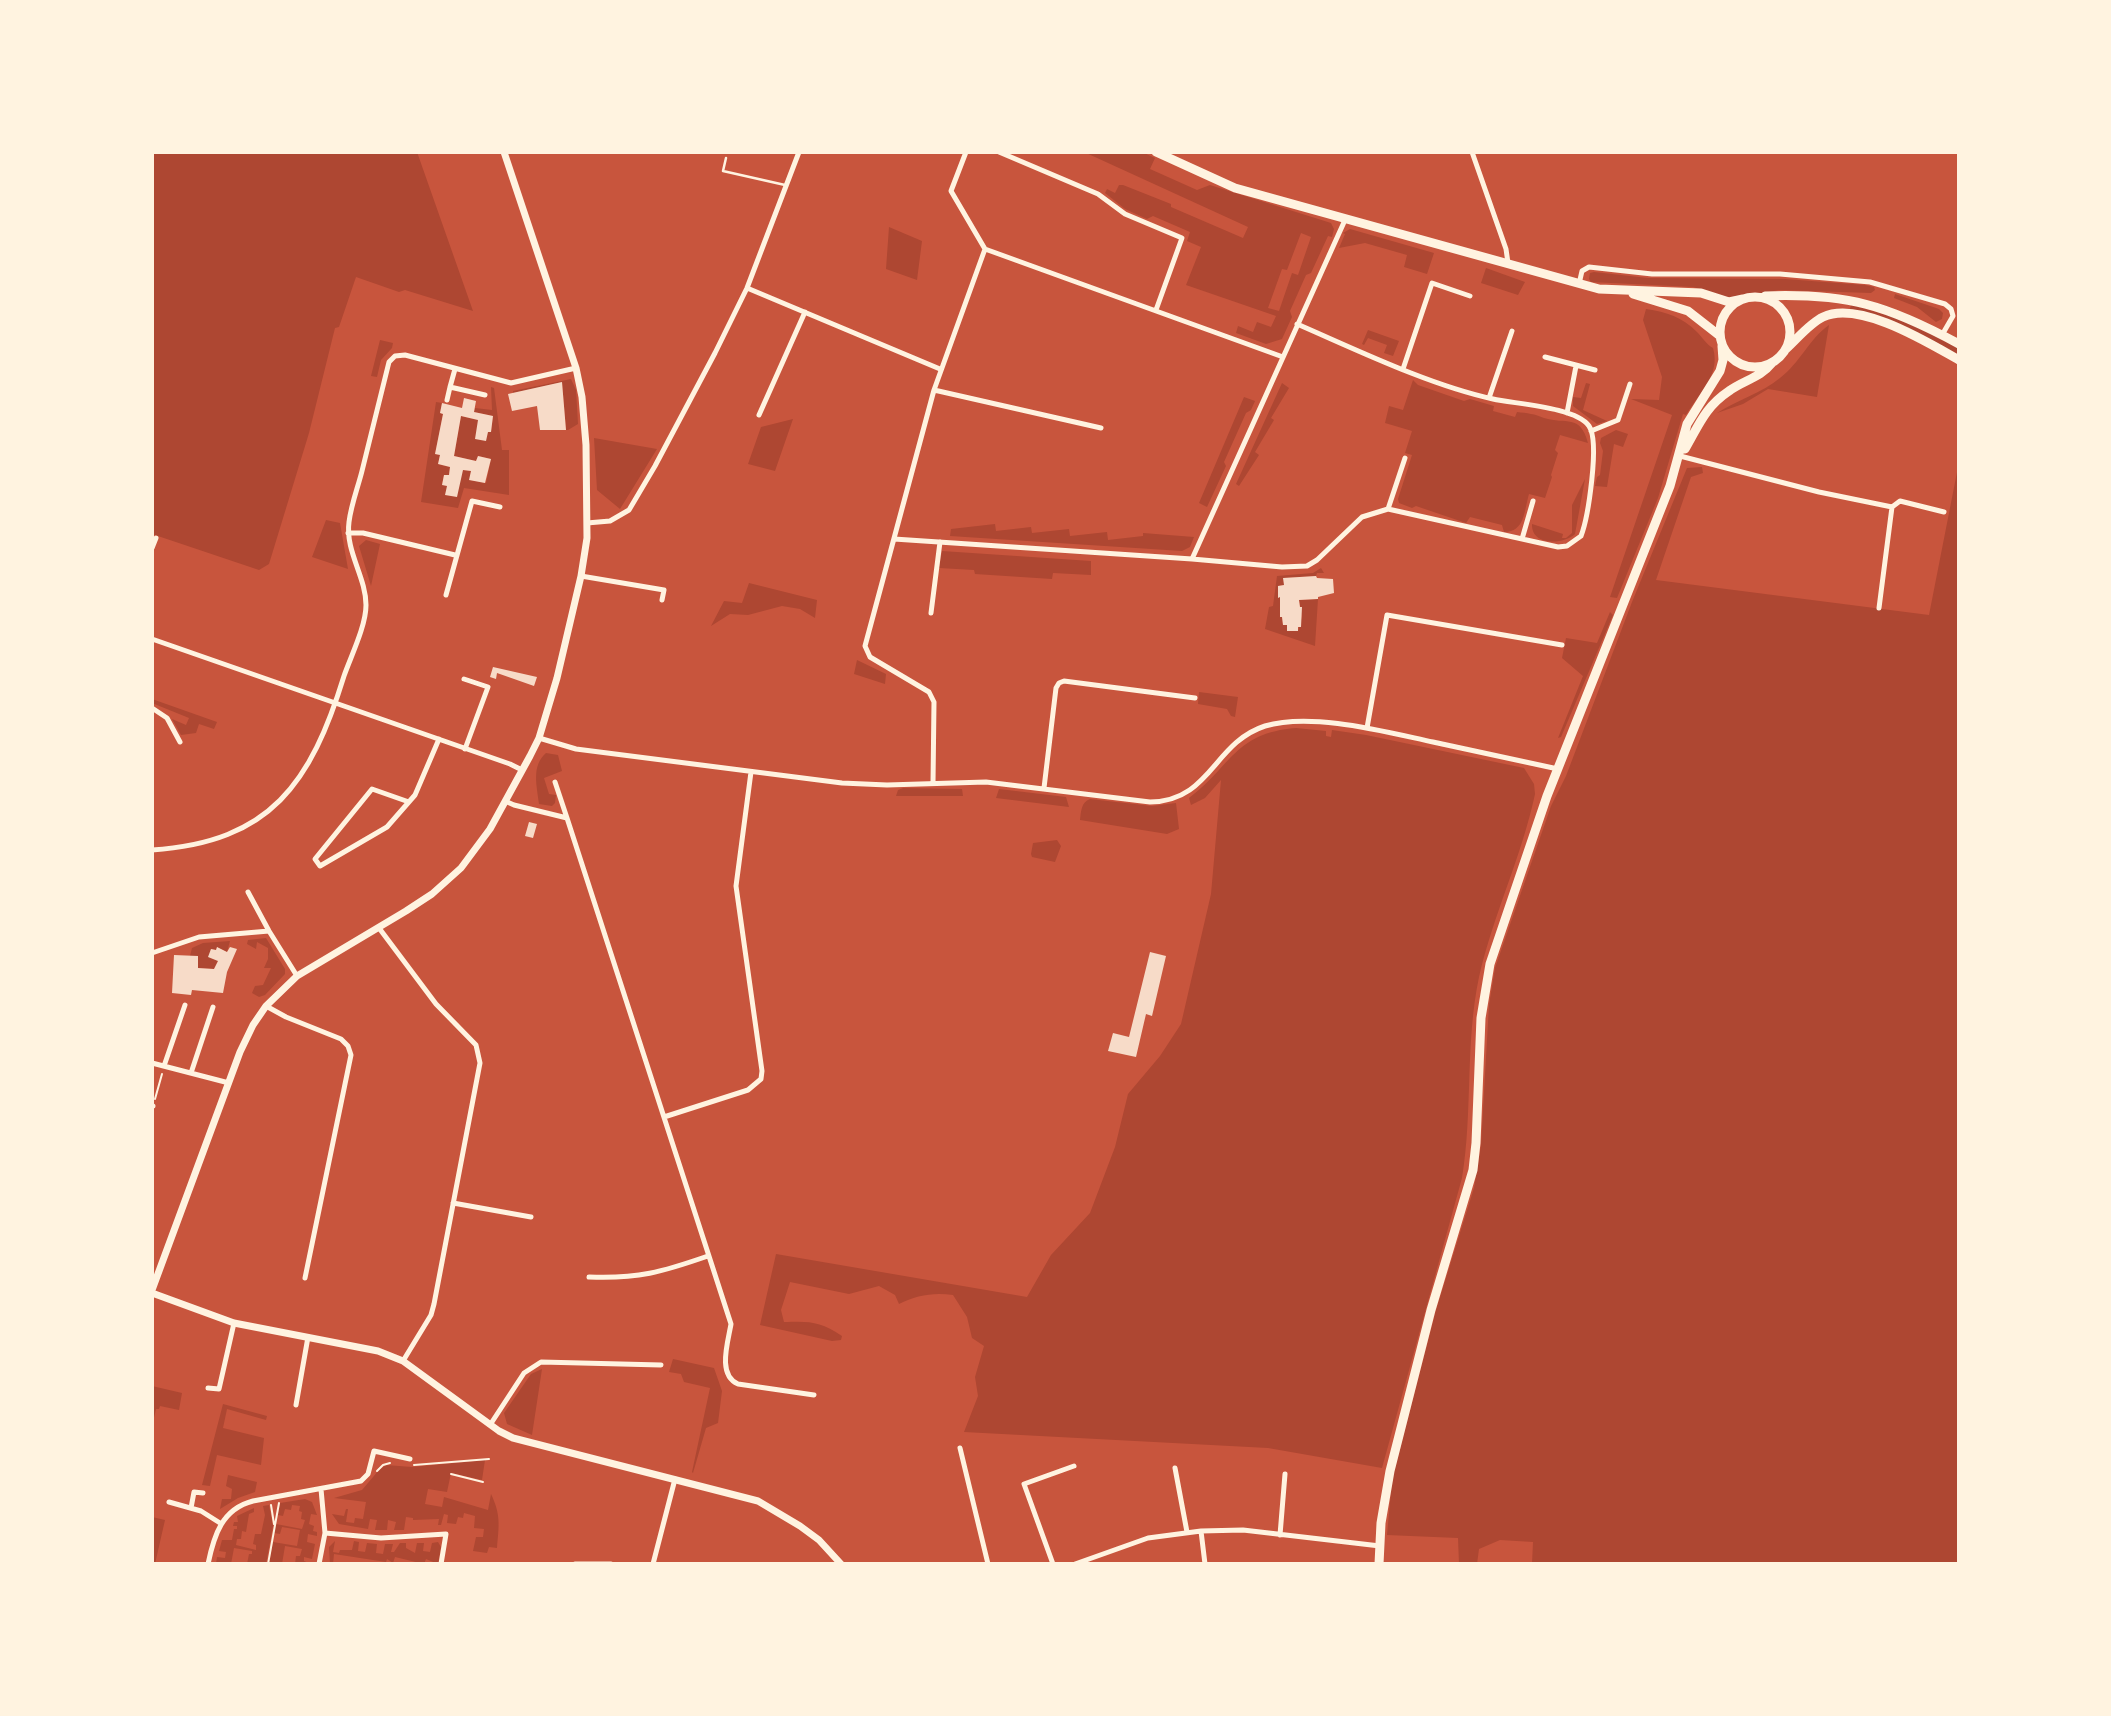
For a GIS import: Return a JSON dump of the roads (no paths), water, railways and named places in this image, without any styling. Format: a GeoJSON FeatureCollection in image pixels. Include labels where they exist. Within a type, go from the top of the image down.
{"type":"FeatureCollection","features":[{"type":"Feature","properties":{"kind":"main road"},"geometry":{"type":"LineString","coordinates":[[1156,152],[1225,185],[1598,289],[1701,293],[1729,302],[1756,296],[1829,296],[1860,302],[1908,318],[1959,344]]}},
{"type":"Feature","properties":{"kind":"main road"},"geometry":{"type":"LineString","coordinates":[[1621,290],[1688,311],[1721,341],[1728,354],[1743,363],[1762,366],[1772,363]]}},
{"type":"Feature","properties":{"kind":"main road"},"geometry":{"type":"LineString","coordinates":[[1756,296],[1768,299],[1784,314],[1789,335],[1785,350]]}},
{"type":"Feature","properties":{"kind":"main road"},"geometry":{"type":"LineString","coordinates":[[1379,1564],[1384,1500],[1393,1459],[1428,1321],[1473,1170],[1481,1018],[1490,964],[1536,824],[1680,456],[1687,424],[1720,371],[1723,360],[1719,329],[1726,313],[1743,299]]}},
{"type":"Feature","properties":{"kind":"main road"},"geometry":{"type":"LineString","coordinates":[[1680,456],[1706,412],[1729,391],[1765,372],[1821,318],[1842,313],[1898,327],[1959,360]]}},
{"type":"Feature","properties":{"kind":"street"},"geometry":{"type":"LineString","coordinates":[[504,152],[576,368],[583,408],[587,523],[581,576],[557,678],[539,738],[490,829],[461,869],[432,894],[297,976],[266,1006],[240,1052],[152,1291],[234,1323],[378,1351],[403,1361],[499,1432],[524,1443],[758,1501],[819,1540],[841,1564]]}},
{"type":"Feature","properties":{"kind":"street"},"geometry":{"type":"LineString","coordinates":[[587,523],[618,518],[629,510],[638,497],[704,375],[747,288],[799,152]]}},
{"type":"Feature","properties":{"kind":"street"},"geometry":{"type":"LineString","coordinates":[[966,152],[951,191],[985,249],[1283,357]]}},
{"type":"Feature","properties":{"kind":"street"},"geometry":{"type":"LineString","coordinates":[[999,152],[1098,194],[1125,214],[1182,238],[1156,310]]}},
{"type":"Feature","properties":{"kind":"street"},"geometry":{"type":"LineString","coordinates":[[1472,152],[1506,248],[1508,263]]}},
{"type":"Feature","properties":{"kind":"street"},"geometry":{"type":"LineString","coordinates":[[1192,559],[1345,220]]}},
{"type":"Feature","properties":{"kind":"street"},"geometry":{"type":"LineString","coordinates":[[933,782],[933,702],[929,692],[870,657],[865,646],[940,369],[985,249]]}},
{"type":"Feature","properties":{"kind":"street"},"geometry":{"type":"LineString","coordinates":[[1579,284],[1582,271],[1589,267],[1652,274],[1780,274],[1870,282],[1945,304],[1951,309],[1953,316],[1942,335]]}},
{"type":"Feature","properties":{"kind":"street"},"geometry":{"type":"LineString","coordinates":[[1403,369],[1432,283],[1471,296]]}},
{"type":"Feature","properties":{"kind":"street"},"geometry":{"type":"LineString","coordinates":[[747,288],[940,369]]}},
{"type":"Feature","properties":{"kind":"street"},"geometry":{"type":"LineString","coordinates":[[758,415],[805,312]]}},
{"type":"Feature","properties":{"kind":"street"},"geometry":{"type":"LineString","coordinates":[[894,539],[1282,567],[1307,566],[1362,517],[1388,509],[1558,547],[1567,546],[1581,537],[1595,450],[1591,431],[1583,420],[1567,413],[1489,398],[1403,369],[1297,324]]}},
{"type":"Feature","properties":{"kind":"street"},"geometry":{"type":"LineString","coordinates":[[1489,398],[1511,331]]}},
{"type":"Feature","properties":{"kind":"street"},"geometry":{"type":"LineString","coordinates":[[152,850],[187,848],[221,838],[253,824],[279,802],[304,773],[319,747],[336,703],[366,607],[348,533],[349,522],[390,362],[396,356],[405,355],[511,383],[576,368]]}},
{"type":"Feature","properties":{"kind":"street"},"geometry":{"type":"LineString","coordinates":[[1545,357],[1595,370]]}},
{"type":"Feature","properties":{"kind":"street"},"geometry":{"type":"LineString","coordinates":[[1567,413],[1576,366]]}},
{"type":"Feature","properties":{"kind":"street"},"geometry":{"type":"LineString","coordinates":[[447,400],[455,369]]}},
{"type":"Feature","properties":{"kind":"street"},"geometry":{"type":"LineString","coordinates":[[1591,431],[1618,420],[1630,384]]}},
{"type":"Feature","properties":{"kind":"street"},"geometry":{"type":"LineString","coordinates":[[450,387],[485,395]]}},
{"type":"Feature","properties":{"kind":"street"},"geometry":{"type":"LineString","coordinates":[[934,390],[1101,428]]}},
{"type":"Feature","properties":{"kind":"street"},"geometry":{"type":"LineString","coordinates":[[1680,456],[1819,492],[1892,507]]}},
{"type":"Feature","properties":{"kind":"street"},"geometry":{"type":"LineString","coordinates":[[1388,509],[1405,458]]}},
{"type":"Feature","properties":{"kind":"street"},"geometry":{"type":"LineString","coordinates":[[446,595],[472,501],[500,507]]}},
{"type":"Feature","properties":{"kind":"street"},"geometry":{"type":"LineString","coordinates":[[1522,539],[1533,501]]}},
{"type":"Feature","properties":{"kind":"street"},"geometry":{"type":"LineString","coordinates":[[1879,608],[1892,507],[1900,501],[1944,512]]}},
{"type":"Feature","properties":{"kind":"street"},"geometry":{"type":"LineString","coordinates":[[348,533],[363,533],[455,555]]}},
{"type":"Feature","properties":{"kind":"street"},"geometry":{"type":"LineString","coordinates":[[152,548],[156,538]]}},
{"type":"Feature","properties":{"kind":"street"},"geometry":{"type":"LineString","coordinates":[[932,613],[940,542]]}},
{"type":"Feature","properties":{"kind":"street"},"geometry":{"type":"LineString","coordinates":[[581,576],[664,590],[662,600]]}},
{"type":"Feature","properties":{"kind":"street"},"geometry":{"type":"LineString","coordinates":[[1367,728],[1387,615],[1562,645]]}},
{"type":"Feature","properties":{"kind":"street"},"geometry":{"type":"LineString","coordinates":[[152,639],[522,770]]}},
{"type":"Feature","properties":{"kind":"street"},"geometry":{"type":"LineString","coordinates":[[464,679],[488,688],[465,749]]}},
{"type":"Feature","properties":{"kind":"street"},"geometry":{"type":"LineString","coordinates":[[1044,788],[1056,688],[1059,683],[1065,681],[1195,698]]}},
{"type":"Feature","properties":{"kind":"street"},"geometry":{"type":"LineString","coordinates":[[152,708],[167,718],[180,742]]}},
{"type":"Feature","properties":{"kind":"street"},"geometry":{"type":"LineString","coordinates":[[539,738],[576,749],[842,783],[887,785],[986,782],[1150,802],[1164,802],[1187,793],[1198,785],[1232,745],[1247,734],[1267,726],[1296,722],[1367,728],[1558,769]]}},
{"type":"Feature","properties":{"kind":"street"},"geometry":{"type":"LineString","coordinates":[[409,802],[372,789],[315,859],[320,866],[387,827],[415,796],[439,739]]}},
{"type":"Feature","properties":{"kind":"street"},"geometry":{"type":"LineString","coordinates":[[664,1116],[748,1090],[761,1079],[736,886],[751,772]]}},
{"type":"Feature","properties":{"kind":"street"},"geometry":{"type":"LineString","coordinates":[[555,782],[731,1324],[725,1369],[730,1379],[738,1384],[814,1395]]}},
{"type":"Feature","properties":{"kind":"street"},"geometry":{"type":"LineString","coordinates":[[505,801],[567,818]]}},
{"type":"Feature","properties":{"kind":"street"},"geometry":{"type":"LineString","coordinates":[[248,892],[297,976]]}},
{"type":"Feature","properties":{"kind":"street"},"geometry":{"type":"LineString","coordinates":[[379,928],[436,1004],[476,1045],[480,1063],[431,1315],[403,1361]]}},
{"type":"Feature","properties":{"kind":"street"},"geometry":{"type":"LineString","coordinates":[[152,953],[199,937],[269,931]]}},
{"type":"Feature","properties":{"kind":"street"},"geometry":{"type":"LineString","coordinates":[[164,1066],[185,1005]]}},
{"type":"Feature","properties":{"kind":"street"},"geometry":{"type":"LineString","coordinates":[[266,1006],[285,1017],[341,1039],[348,1046],[351,1055],[305,1278]]}},
{"type":"Feature","properties":{"kind":"street"},"geometry":{"type":"LineString","coordinates":[[191,1073],[214,1007]]}},
{"type":"Feature","properties":{"kind":"street"},"geometry":{"type":"LineString","coordinates":[[152,1063],[229,1083]]}},
{"type":"Feature","properties":{"kind":"street"},"geometry":{"type":"LineString","coordinates":[[453,1203],[531,1217]]}},
{"type":"Feature","properties":{"kind":"street"},"geometry":{"type":"LineString","coordinates":[[589,1277],[625,1279],[659,1273],[708,1256]]}},
{"type":"Feature","properties":{"kind":"street"},"geometry":{"type":"LineString","coordinates":[[208,1388],[219,1389],[234,1323]]}},
{"type":"Feature","properties":{"kind":"street"},"geometry":{"type":"LineString","coordinates":[[296,1405],[308,1337]]}},
{"type":"Feature","properties":{"kind":"street"},"geometry":{"type":"LineString","coordinates":[[490,1424],[524,1373],[541,1362],[661,1365]]}},
{"type":"Feature","properties":{"kind":"street"},"geometry":{"type":"LineString","coordinates":[[960,1448],[988,1564]]}},
{"type":"Feature","properties":{"kind":"street"},"geometry":{"type":"LineString","coordinates":[[208,1564],[213,1539],[220,1523],[239,1506],[356,1483],[365,1479],[374,1451],[410,1459]]}},
{"type":"Feature","properties":{"kind":"street"},"geometry":{"type":"LineString","coordinates":[[1053,1564],[1024,1484],[1074,1466]]}},
{"type":"Feature","properties":{"kind":"street"},"geometry":{"type":"LineString","coordinates":[[1175,1468],[1187,1532]]}},
{"type":"Feature","properties":{"kind":"street"},"geometry":{"type":"LineString","coordinates":[[1280,1535],[1285,1474]]}},
{"type":"Feature","properties":{"kind":"street"},"geometry":{"type":"LineString","coordinates":[[653,1564],[675,1479]]}},
{"type":"Feature","properties":{"kind":"street"},"geometry":{"type":"LineString","coordinates":[[319,1564],[325,1532],[321,1489]]}},
{"type":"Feature","properties":{"kind":"street"},"geometry":{"type":"LineString","coordinates":[[191,1508],[194,1492],[204,1493]]}},
{"type":"Feature","properties":{"kind":"street"},"geometry":{"type":"LineString","coordinates":[[169,1502],[201,1511],[220,1523]]}},
{"type":"Feature","properties":{"kind":"street"},"geometry":{"type":"LineString","coordinates":[[1075,1564],[1147,1538],[1201,1531],[1243,1530],[1380,1546]]}},
{"type":"Feature","properties":{"kind":"street"},"geometry":{"type":"LineString","coordinates":[[1201,1531],[1205,1564]]}},
{"type":"Feature","properties":{"kind":"street"},"geometry":{"type":"LineString","coordinates":[[325,1532],[381,1538],[446,1534],[441,1564]]}},
{"type":"Feature","properties":{"kind":"street"},"geometry":{"type":"LineString","coordinates":[[575,1564],[611,1564]]}},
{"type":"Feature","properties":{"kind":"lane"},"geometry":{"type":"LineString","coordinates":[[726,158],[723,171],[786,186]]}}]}
